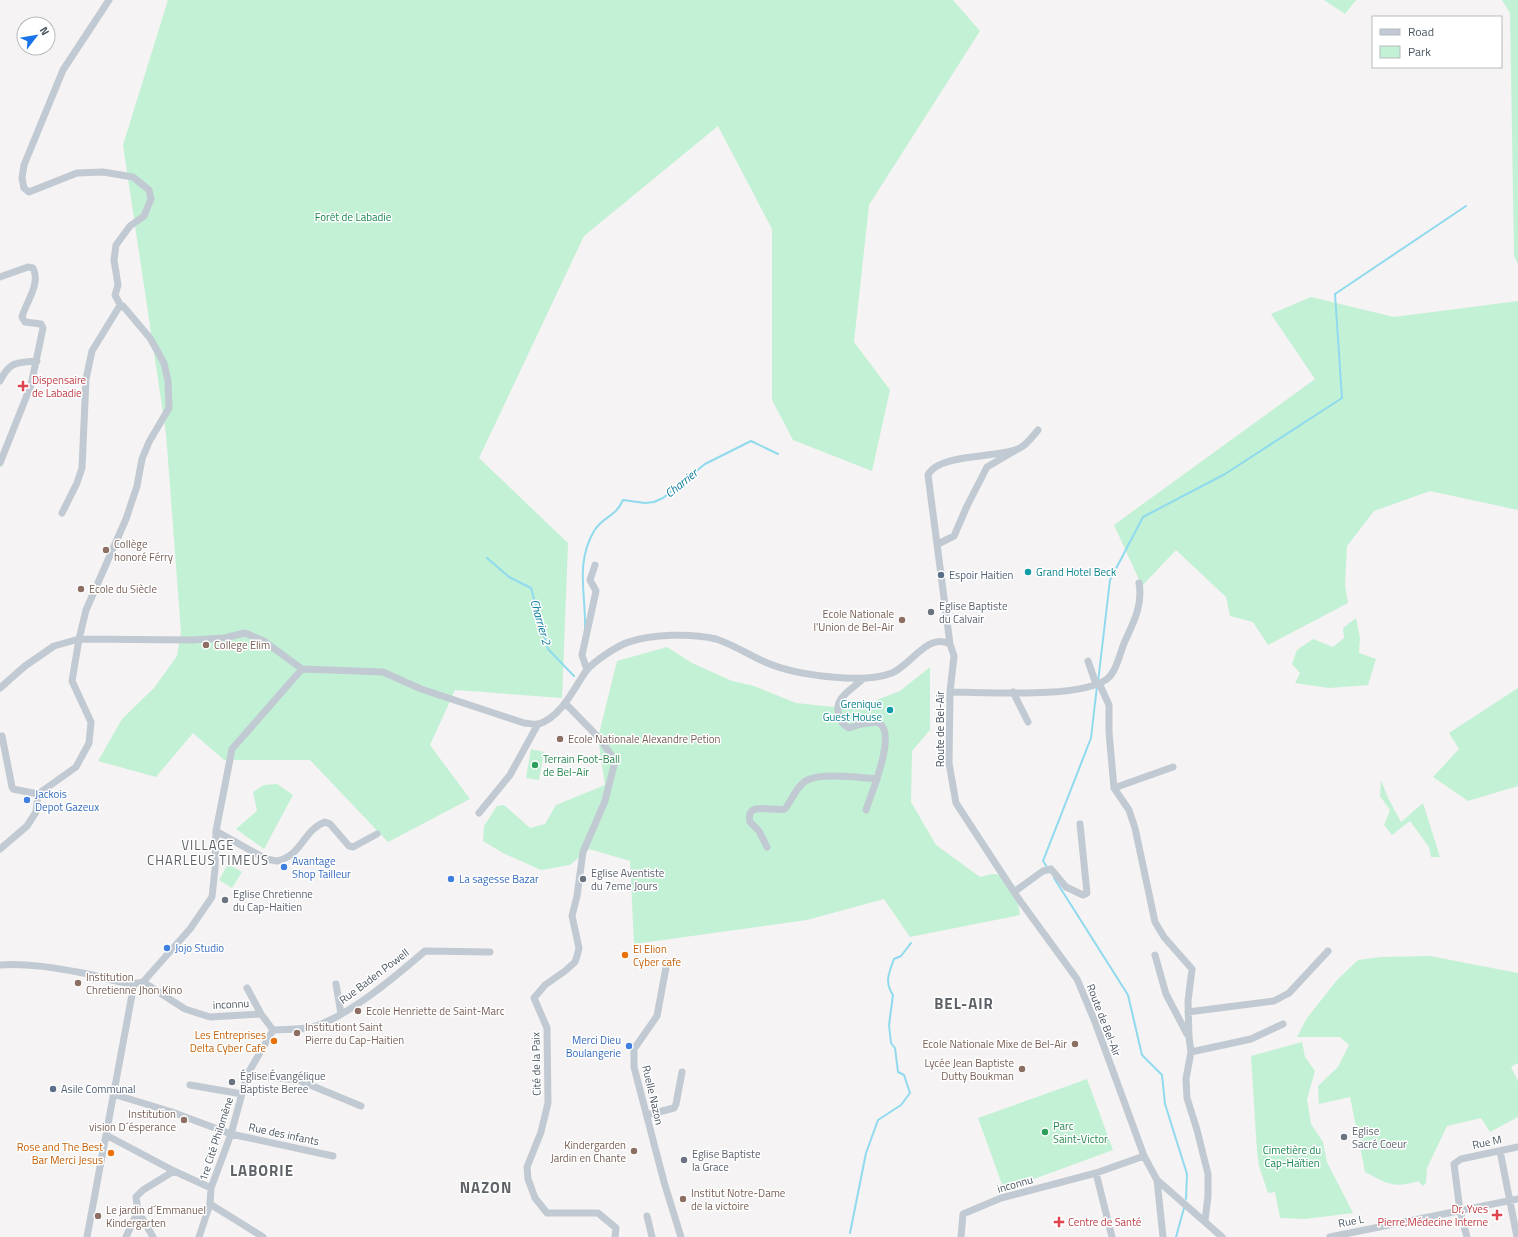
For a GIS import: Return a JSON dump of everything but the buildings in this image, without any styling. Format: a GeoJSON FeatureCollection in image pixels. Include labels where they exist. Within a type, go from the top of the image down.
{"type":"FeatureCollection","features":[{"type":"Feature","properties":{"kind":"street"},"geometry":{"type":"LineString","coordinates":[[2,736],[13,789],[38,794],[76,767],[89,743],[91,722],[72,681],[79,639],[86,610],[126,519],[137,486],[142,459],[149,442],[169,408],[168,381],[164,363],[150,338],[125,308],[121,306],[115,295],[118,285],[114,260],[116,245],[130,226],[144,216],[151,199],[149,190],[133,177],[103,172],[77,174],[29,192],[24,188],[22,178],[28,153],[63,70],[109,0]]}},
{"type":"Feature","properties":{"kind":"street"},"geometry":{"type":"LineString","coordinates":[[0,277],[28,267],[33,268],[36,272],[34,287],[22,317],[25,322],[39,323],[43,326],[31,385],[0,463]]}},
{"type":"Feature","properties":{"kind":"street"},"geometry":{"type":"LineString","coordinates":[[62,512],[77,483],[82,468],[86,379],[92,351],[121,306]]}},
{"type":"Feature","properties":{"kind":"street"},"geometry":{"type":"LineString","coordinates":[[0,381],[6,370],[13,363],[37,361]]}},
{"type":"Feature","properties":{"kind":"street"},"geometry":{"type":"LineString","coordinates":[[938,544],[954,536],[967,506],[987,467],[1018,449],[1038,430]]}},
{"type":"Feature","properties":{"kind":"street","name":"Route de Bel-Air"},"geometry":{"type":"LineString","coordinates":[[1018,449],[963,458],[936,466],[929,472],[928,475],[950,644],[954,656],[950,692],[949,763],[956,803],[1014,892],[1077,979],[1144,1156],[1157,1180],[1222,1237]]}},
{"type":"Feature","properties":{"kind":"street"},"geometry":{"type":"LineString","coordinates":[[587,670],[582,655],[596,591],[590,580],[595,565]]}},
{"type":"Feature","properties":{"kind":"street"},"geometry":{"type":"LineString","coordinates":[[950,692],[1074,690],[1098,684],[1112,674],[1132,626],[1140,601],[1139,583]]}},
{"type":"Feature","properties":{"kind":"street"},"geometry":{"type":"LineString","coordinates":[[0,688],[25,666],[54,646],[79,639],[191,640],[224,638],[245,633],[264,641],[302,669],[383,672],[428,691],[524,723],[538,724]]}},
{"type":"Feature","properties":{"kind":"street"},"geometry":{"type":"LineString","coordinates":[[479,813],[510,775],[538,724],[556,712],[565,703],[580,683],[587,670],[627,642],[638,639],[683,635],[716,639],[767,663],[802,673],[863,679],[893,672],[925,647],[937,641],[945,640],[950,644]]}},
{"type":"Feature","properties":{"kind":"street"},"geometry":{"type":"LineString","coordinates":[[1088,661],[1109,705],[1109,732],[1114,788],[1129,810],[1135,828],[1155,922],[1164,937],[1192,969],[1188,1012],[1191,1052],[1186,1079],[1187,1098],[1208,1174],[1208,1196],[1205,1221]]}},
{"type":"Feature","properties":{"kind":"street"},"geometry":{"type":"LineString","coordinates":[[0,965],[18,964],[83,972],[134,984],[143,982],[190,929],[212,897],[215,869],[216,831],[232,749],[302,669]]}},
{"type":"Feature","properties":{"kind":"street"},"geometry":{"type":"LineString","coordinates":[[863,679],[843,697],[838,703],[837,709],[841,722],[849,728],[861,724],[877,722],[884,726],[886,741],[877,779],[866,810]]}},
{"type":"Feature","properties":{"kind":"street"},"geometry":{"type":"LineString","coordinates":[[1013,692],[1028,722]]}},
{"type":"Feature","properties":{"kind":"street","name":"Cité de la Paix"},"geometry":{"type":"LineString","coordinates":[[565,703],[601,740],[615,761],[605,801],[583,852],[577,896],[572,916],[579,948],[578,956],[575,962],[565,972],[545,985],[534,998],[547,1028],[548,1103],[541,1132],[526,1167],[528,1179],[535,1198],[547,1213],[598,1213],[616,1228],[615,1237]]}},
{"type":"Feature","properties":{"kind":"street"},"geometry":{"type":"LineString","coordinates":[[1114,788],[1173,767]]}},
{"type":"Feature","properties":{"kind":"street"},"geometry":{"type":"LineString","coordinates":[[767,847],[759,831],[750,822],[750,813],[756,807],[778,810],[785,809],[802,784],[812,779],[830,776],[877,779]]}},
{"type":"Feature","properties":{"kind":"street"},"geometry":{"type":"LineString","coordinates":[[0,849],[27,826],[36,812],[38,794]]}},
{"type":"Feature","properties":{"kind":"street"},"geometry":{"type":"LineString","coordinates":[[216,831],[266,859],[277,861],[296,852],[311,831],[325,822],[330,824],[349,846],[353,847],[377,834]]}},
{"type":"Feature","properties":{"kind":"street"},"geometry":{"type":"LineString","coordinates":[[1014,892],[1049,869],[1066,887],[1083,895],[1087,893],[1080,824]]}},
{"type":"Feature","properties":{"kind":"street","name":"Rue Baden Powell"},"geometry":{"type":"LineString","coordinates":[[273,1030],[311,1027],[328,1022],[397,975],[425,951],[490,952]]}},
{"type":"Feature","properties":{"kind":"street"},"geometry":{"type":"LineString","coordinates":[[1188,1012],[1274,1001],[1282,998],[1289,993],[1328,951]]}},
{"type":"Feature","properties":{"kind":"street"},"geometry":{"type":"LineString","coordinates":[[1155,955],[1166,994],[1189,1037]]}},
{"type":"Feature","properties":{"kind":"street","name":"Ruelle Nazon"},"geometry":{"type":"LineString","coordinates":[[667,962],[657,1016],[634,1049],[634,1067],[664,1182],[681,1237]]}},
{"type":"Feature","properties":{"kind":"street","name":"inconnu"},"geometry":{"type":"LineString","coordinates":[[143,982],[185,1009],[210,1017],[261,1014],[273,1030]]}},
{"type":"Feature","properties":{"kind":"street"},"geometry":{"type":"LineString","coordinates":[[87,1237],[134,984]]}},
{"type":"Feature","properties":{"kind":"street"},"geometry":{"type":"LineString","coordinates":[[336,984],[341,1014]]}},
{"type":"Feature","properties":{"kind":"street"},"geometry":{"type":"LineString","coordinates":[[247,988],[261,1014]]}},
{"type":"Feature","properties":{"kind":"street"},"geometry":{"type":"LineString","coordinates":[[1191,1052],[1251,1039],[1283,1024]]}},
{"type":"Feature","properties":{"kind":"street","name":"1re Cité Philomène"},"geometry":{"type":"LineString","coordinates":[[199,1237],[210,1204],[212,1188],[231,1134],[247,1075],[273,1030]]}},
{"type":"Feature","properties":{"kind":"street"},"geometry":{"type":"LineString","coordinates":[[647,1116],[674,1108],[682,1072]]}},
{"type":"Feature","properties":{"kind":"street"},"geometry":{"type":"LineString","coordinates":[[247,1075],[298,1080],[361,1106]]}},
{"type":"Feature","properties":{"kind":"street"},"geometry":{"type":"LineString","coordinates":[[190,1085],[242,1094]]}},
{"type":"Feature","properties":{"kind":"street","name":"Rue des infants"},"geometry":{"type":"LineString","coordinates":[[113,1094],[172,1112],[231,1134],[333,1156]]}},
{"type":"Feature","properties":{"kind":"street"},"geometry":{"type":"LineString","coordinates":[[106,1135],[174,1171],[212,1188]]}},
{"type":"Feature","properties":{"kind":"street","name":"Rue M"},"geometry":{"type":"LineString","coordinates":[[1460,1211],[1454,1164],[1461,1159],[1518,1146]]}},
{"type":"Feature","properties":{"kind":"street"},"geometry":{"type":"LineString","coordinates":[[1500,1151],[1516,1237]]}},
{"type":"Feature","properties":{"kind":"street","name":"inconnu"},"geometry":{"type":"LineString","coordinates":[[962,1237],[963,1214],[1001,1198],[1096,1173],[1144,1156]]}},
{"type":"Feature","properties":{"kind":"street"},"geometry":{"type":"LineString","coordinates":[[153,1237],[138,1210],[136,1197],[143,1190],[174,1171]]}},
{"type":"Feature","properties":{"kind":"street"},"geometry":{"type":"LineString","coordinates":[[1096,1173],[1112,1237]]}},
{"type":"Feature","properties":{"kind":"street"},"geometry":{"type":"LineString","coordinates":[[1157,1180],[1163,1237]]}},
{"type":"Feature","properties":{"kind":"street","name":"Rue L"},"geometry":{"type":"LineString","coordinates":[[1330,1237],[1518,1199]]}},
{"type":"Feature","properties":{"kind":"street"},"geometry":{"type":"LineString","coordinates":[[210,1204],[263,1237]]}},
{"type":"Feature","properties":{"kind":"street"},"geometry":{"type":"LineString","coordinates":[[126,1237],[138,1210]]}},
{"type":"Feature","properties":{"kind":"street"},"geometry":{"type":"LineString","coordinates":[[1460,1211],[1466,1237]]}},
{"type":"Feature","properties":{"kind":"street"},"geometry":{"type":"LineString","coordinates":[[648,1216],[652,1237]]}},
{"type":"Feature","properties":{"kind":"street"},"geometry":{"type":"LineString","coordinates":[[1369,1229],[1371,1237]]}},
{"type":"Feature","properties":{"kind":"green space","name":"Forêt de Labadie"},"geometry":{"type":"Polygon","coordinates":[[[168,0],[953,0],[980,31],[869,205],[854,342],[890,390],[872,471],[793,440],[772,400],[772,229],[718,126],[584,236],[479,458],[568,543],[562,698],[455,690],[430,745],[470,799],[388,842],[310,760],[224,760],[193,733],[156,777],[98,761],[122,719],[154,688],[177,656],[181,632],[166,433],[123,145],[168,0]]]}},
{"type":"Feature","properties":{"kind":"green space"},"geometry":{"type":"Polygon","coordinates":[[[1324,0],[1356,0],[1345,14],[1324,0]]]}},
{"type":"Feature","properties":{"kind":"green space"},"geometry":{"type":"Polygon","coordinates":[[[1502,0],[1518,0],[1518,264],[1514,256],[1510,13],[1502,0]]]}},
{"type":"Feature","properties":{"kind":"green space"},"geometry":{"type":"Polygon","coordinates":[[[1311,297],[1394,317],[1518,301],[1518,510],[1430,491],[1374,511],[1347,546],[1345,585],[1348,603],[1268,645],[1253,622],[1230,616],[1226,597],[1176,550],[1142,586],[1114,525],[1315,379],[1271,314],[1311,297]]]}},
{"type":"Feature","properties":{"kind":"green space"},"geometry":{"type":"Polygon","coordinates":[[[1356,618],[1360,638],[1359,653],[1376,659],[1368,685],[1329,688],[1295,683],[1300,673],[1292,664],[1297,650],[1313,639],[1333,647],[1344,638],[1343,628],[1356,618]]]}},
{"type":"Feature","properties":{"kind":"green space"},"geometry":{"type":"Polygon","coordinates":[[[667,647],[692,663],[732,681],[754,686],[796,703],[853,709],[900,691],[930,667],[930,730],[912,751],[911,802],[936,845],[980,877],[992,874],[1004,875],[1015,886],[1020,915],[910,937],[884,899],[807,920],[634,944],[630,861],[589,849],[570,865],[541,870],[503,853],[483,841],[484,826],[497,806],[504,805],[530,828],[545,824],[556,805],[605,785],[598,738],[617,661],[667,647]]]}},
{"type":"Feature","properties":{"kind":"green space"},"geometry":{"type":"Polygon","coordinates":[[[1518,688],[1518,786],[1468,801],[1433,777],[1459,749],[1449,733],[1518,688]]]}},
{"type":"Feature","properties":{"kind":"green space","name":"Terrain Foot-Ball de Bel-Air"},"geometry":{"type":"Polygon","coordinates":[[[531,749],[544,752],[539,780],[526,778],[531,749]]]}},
{"type":"Feature","properties":{"kind":"green space"},"geometry":{"type":"Polygon","coordinates":[[[1381,780],[1388,798],[1401,822],[1423,803],[1440,857],[1431,857],[1429,847],[1410,821],[1392,835],[1384,825],[1390,810],[1380,796],[1381,780]]]}},
{"type":"Feature","properties":{"kind":"green space"},"geometry":{"type":"Polygon","coordinates":[[[277,784],[293,795],[264,849],[236,829],[257,811],[253,792],[264,785],[277,784]]]}},
{"type":"Feature","properties":{"kind":"green space"},"geometry":{"type":"Polygon","coordinates":[[[228,864],[242,872],[232,888],[219,880],[228,864]]]}},
{"type":"Feature","properties":{"kind":"green space"},"geometry":{"type":"Polygon","coordinates":[[[1430,956],[1518,973],[1518,1063],[1511,1067],[1518,1081],[1518,1117],[1490,1132],[1481,1118],[1447,1126],[1427,1168],[1426,1183],[1423,1186],[1418,1181],[1396,1185],[1385,1182],[1365,1172],[1350,1097],[1319,1104],[1318,1086],[1338,1067],[1349,1045],[1340,1037],[1297,1037],[1307,1018],[1337,980],[1358,960],[1381,957],[1430,956]]]}},
{"type":"Feature","properties":{"kind":"green space","name":"Cimetière du Cap-Haïtien"},"geometry":{"type":"Polygon","coordinates":[[[1302,1042],[1305,1057],[1315,1071],[1307,1099],[1311,1124],[1323,1142],[1327,1162],[1353,1213],[1305,1219],[1280,1218],[1275,1192],[1268,1193],[1259,1166],[1251,1056],[1302,1042]]]}},
{"type":"Feature","properties":{"kind":"green space"},"geometry":{"type":"Polygon","coordinates":[[[1087,1079],[1113,1150],[1004,1190],[978,1118],[1087,1079]]]}},
{"type":"Feature","properties":{"kind":"waterway"},"geometry":{"type":"LineString","coordinates":[[1098,682],[1110,580],[1143,517],[1225,474],[1342,398],[1335,294],[1466,206]]}},
{"type":"Feature","properties":{"kind":"waterway","name":"Charrier"},"geometry":{"type":"LineString","coordinates":[[585,628],[583,567],[588,543],[598,526],[613,514],[623,500],[645,503],[654,502],[663,498],[705,464],[751,441],[778,454]]}},
{"type":"Feature","properties":{"kind":"waterway","name":"Charrier 2"},"geometry":{"type":"LineString","coordinates":[[487,558],[509,577],[531,588],[548,649],[574,676]]}},
{"type":"Feature","properties":{"kind":"waterway"},"geometry":{"type":"LineString","coordinates":[[1047,867],[1043,861],[1091,738],[1097,686]]}},
{"type":"Feature","properties":{"kind":"waterway"},"geometry":{"type":"LineString","coordinates":[[1054,878],[1128,995],[1142,1055],[1162,1075],[1165,1104],[1187,1174],[1186,1199]]}},
{"type":"Feature","properties":{"kind":"waterway"},"geometry":{"type":"LineString","coordinates":[[850,1233],[866,1153],[878,1120],[901,1105],[910,1093],[904,1075],[898,1072],[895,1048],[891,1043],[889,1025],[893,995],[890,990],[888,977],[894,959],[901,956],[911,943]]}},
{"type":"Feature","properties":{"kind":"waterway"},"geometry":{"type":"LineString","coordinates":[[1176,1237],[1184,1208]]}},
{"type":"Feature","properties":{"kind":"place","name":"Dispensaire de Labadie"},"geometry":{"type":"Point","coordinates":[23,386]}},
{"type":"Feature","properties":{"kind":"place","name":"Collège honoré Férry"},"geometry":{"type":"Point","coordinates":[106,550]}},
{"type":"Feature","properties":{"kind":"place","name":"Grand Hotel Beck"},"geometry":{"type":"Point","coordinates":[1028,572]}},
{"type":"Feature","properties":{"kind":"place","name":"Espoir Haitien"},"geometry":{"type":"Point","coordinates":[941,575]}},
{"type":"Feature","properties":{"kind":"place","name":"Ecole du Siècle"},"geometry":{"type":"Point","coordinates":[81,589]}},
{"type":"Feature","properties":{"kind":"place","name":"Eglise Baptiste du Calvair"},"geometry":{"type":"Point","coordinates":[931,612]}},
{"type":"Feature","properties":{"kind":"place","name":"Ecole Nationale l'Union de Bel-Air"},"geometry":{"type":"Point","coordinates":[902,620]}},
{"type":"Feature","properties":{"kind":"place","name":"College Elim"},"geometry":{"type":"Point","coordinates":[206,645]}},
{"type":"Feature","properties":{"kind":"place","name":"Grenique Guest House"},"geometry":{"type":"Point","coordinates":[890,710]}},
{"type":"Feature","properties":{"kind":"place","name":"Ecole Nationale Alexandre Petion"},"geometry":{"type":"Point","coordinates":[560,739]}},
{"type":"Feature","properties":{"kind":"place","name":"Terrain Foot-Ball de Bel-Air"},"geometry":{"type":"Point","coordinates":[535,765]}},
{"type":"Feature","properties":{"kind":"place","name":"Jackois Depot Gazeux"},"geometry":{"type":"Point","coordinates":[27,800]}},
{"type":"Feature","properties":{"kind":"place","name":"Avantage Shop Tailleur"},"geometry":{"type":"Point","coordinates":[284,867]}},
{"type":"Feature","properties":{"kind":"place","name":"La sagesse Bazar"},"geometry":{"type":"Point","coordinates":[451,879]}},
{"type":"Feature","properties":{"kind":"place","name":"Eglise Aventiste du 7eme Jours"},"geometry":{"type":"Point","coordinates":[583,879]}},
{"type":"Feature","properties":{"kind":"place","name":"Eglise Chretienne du Cap-Haitien"},"geometry":{"type":"Point","coordinates":[225,900]}},
{"type":"Feature","properties":{"kind":"place","name":"Jojo Studio"},"geometry":{"type":"Point","coordinates":[167,948]}},
{"type":"Feature","properties":{"kind":"place","name":"El Elion Cyber cafe"},"geometry":{"type":"Point","coordinates":[625,955]}},
{"type":"Feature","properties":{"kind":"place","name":"Institution Chretienne Jhon Kino"},"geometry":{"type":"Point","coordinates":[78,983]}},
{"type":"Feature","properties":{"kind":"place","name":"Ecole Henriette de Saint-Marc"},"geometry":{"type":"Point","coordinates":[358,1011]}},
{"type":"Feature","properties":{"kind":"place","name":"Institutiont Saint Pierre du Cap-Haitien"},"geometry":{"type":"Point","coordinates":[297,1033]}},
{"type":"Feature","properties":{"kind":"place","name":"Les Entreprises Delta Cyber Cafe"},"geometry":{"type":"Point","coordinates":[274,1041]}},
{"type":"Feature","properties":{"kind":"place","name":"Ecole Nationale Mixe de Bel-Air"},"geometry":{"type":"Point","coordinates":[1075,1044]}},
{"type":"Feature","properties":{"kind":"place","name":"Merci Dieu Boulangerie"},"geometry":{"type":"Point","coordinates":[629,1046]}},
{"type":"Feature","properties":{"kind":"place","name":"Lycée Jean Baptiste Dutty Boukman"},"geometry":{"type":"Point","coordinates":[1022,1069]}},
{"type":"Feature","properties":{"kind":"place","name":"Église Évangélique Baptiste Beree"},"geometry":{"type":"Point","coordinates":[232,1082]}},
{"type":"Feature","properties":{"kind":"place","name":"Asile Communal"},"geometry":{"type":"Point","coordinates":[53,1089]}},
{"type":"Feature","properties":{"kind":"place","name":"Institution vision D´ésperance"},"geometry":{"type":"Point","coordinates":[184,1120]}},
{"type":"Feature","properties":{"kind":"place","name":"Parc Saint-Victor"},"geometry":{"type":"Point","coordinates":[1045,1132]}},
{"type":"Feature","properties":{"kind":"place","name":"Eglise Sacré Coeur"},"geometry":{"type":"Point","coordinates":[1344,1137]}},
{"type":"Feature","properties":{"kind":"place","name":"Kindergarden Jardin en Chante"},"geometry":{"type":"Point","coordinates":[634,1151]}},
{"type":"Feature","properties":{"kind":"place","name":"Rose and The Best Bar Merci Jesus"},"geometry":{"type":"Point","coordinates":[111,1153]}},
{"type":"Feature","properties":{"kind":"place","name":"Eglise Baptiste la Grace"},"geometry":{"type":"Point","coordinates":[684,1160]}},
{"type":"Feature","properties":{"kind":"place","name":"Institut Notre-Dame de la victoire"},"geometry":{"type":"Point","coordinates":[683,1199]}},
{"type":"Feature","properties":{"kind":"place","name":"Dr, Yves Pierre,Médecine Interne"},"geometry":{"type":"Point","coordinates":[1497,1215]}},
{"type":"Feature","properties":{"kind":"place","name":"Le jardin d´Emmanuel Kindergarten"},"geometry":{"type":"Point","coordinates":[98,1216]}},
{"type":"Feature","properties":{"kind":"place","name":"Centre de Santé"},"geometry":{"type":"Point","coordinates":[1059,1222]}},
{"type":"Feature","properties":{"kind":"district","name":"VILLAGE CHARLEUS TIMEUS"},"geometry":{"type":"Point","coordinates":[208,852]}},
{"type":"Feature","properties":{"kind":"district","name":"BEL-AIR"},"geometry":{"type":"Point","coordinates":[964,1003]}},
{"type":"Feature","properties":{"kind":"district","name":"LABORIE"},"geometry":{"type":"Point","coordinates":[262,1170]}},
{"type":"Feature","properties":{"kind":"district","name":"NAZON"},"geometry":{"type":"Point","coordinates":[486,1187]}}]}
